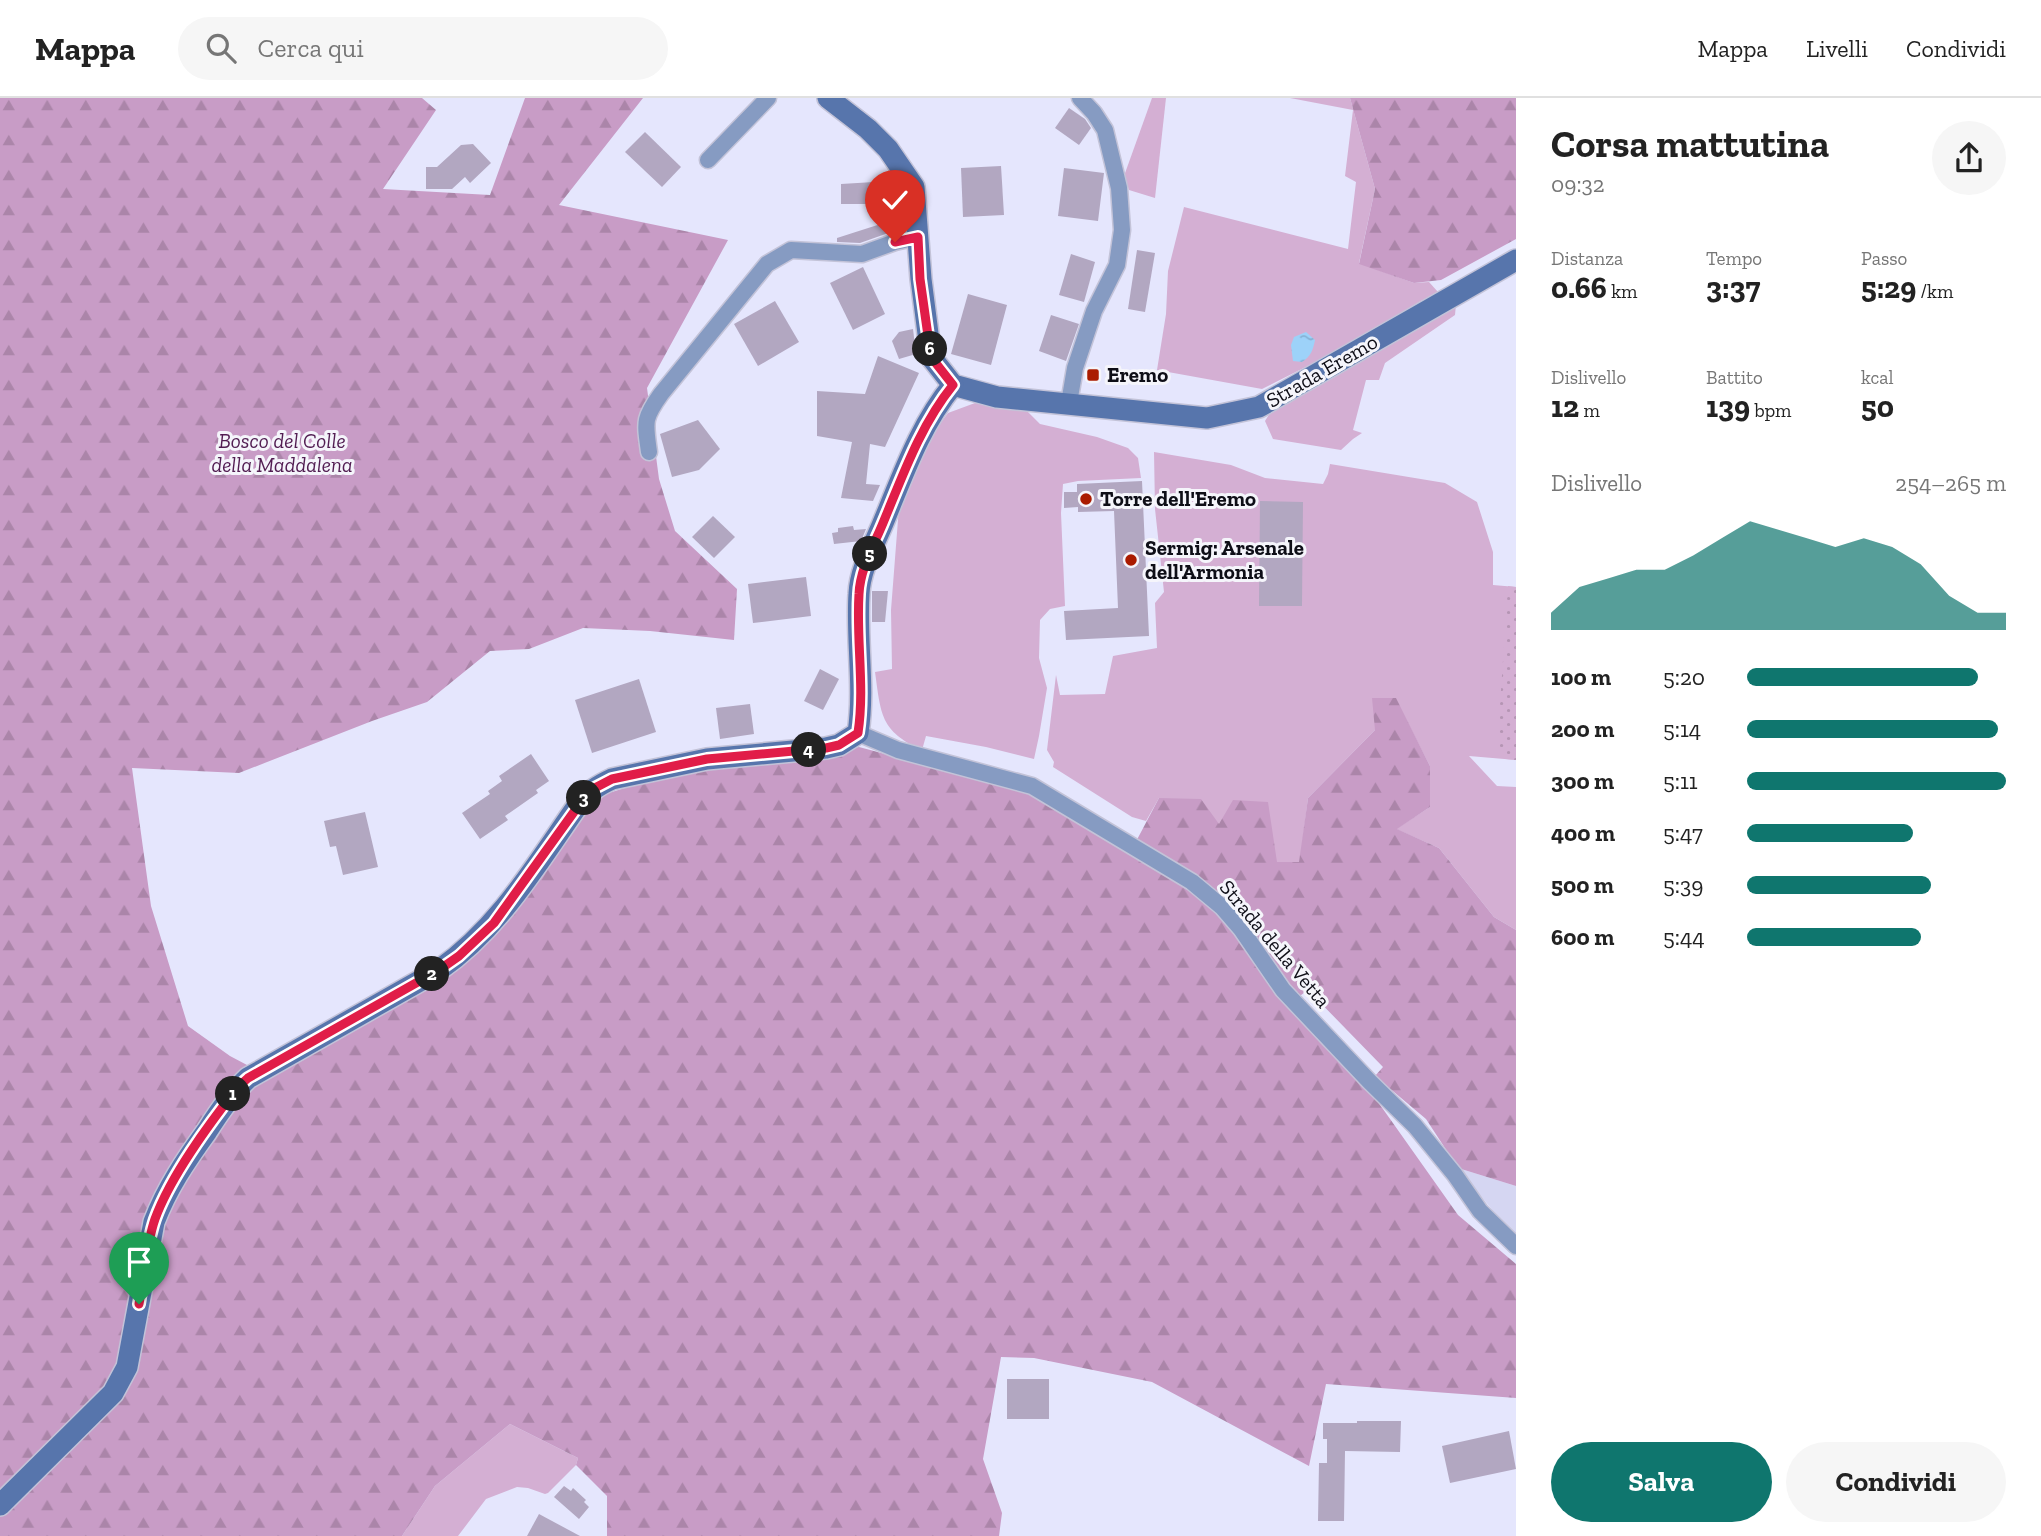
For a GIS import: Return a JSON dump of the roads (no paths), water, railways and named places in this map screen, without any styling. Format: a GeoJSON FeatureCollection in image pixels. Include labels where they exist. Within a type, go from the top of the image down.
{"type":"FeatureCollection","features":[{"type":"Feature","properties":{"kind":"street"},"geometry":{"type":"LineString","coordinates":[[708,160],[768,98]]}},
{"type":"Feature","properties":{"kind":"street"},"geometry":{"type":"LineString","coordinates":[[0,1505],[113,1393],[121,1380],[127,1367],[154,1222],[162,1201],[174,1177],[211,1124],[238,1087],[248,1078],[439,970],[459,956],[494,923],[578,805],[589,791],[599,785],[612,779],[707,759],[826,748],[839,745],[858,733],[862,710],[859,592],[864,568],[927,421],[953,385],[931,357],[920,279],[914,187],[888,149],[868,129],[828,98]]}},
{"type":"Feature","properties":{"kind":"street"},"geometry":{"type":"LineString","coordinates":[[1069,403],[1075,368],[1094,311],[1117,265],[1122,230],[1119,188],[1105,130],[1080,98]]}},
{"type":"Feature","properties":{"kind":"street"},"geometry":{"type":"LineString","coordinates":[[649,452],[645,428],[648,412],[767,264],[791,250],[862,254],[918,237]]}},
{"type":"Feature","properties":{"kind":"street","name":"Strada Eremo"},"geometry":{"type":"LineString","coordinates":[[953,385],[997,397],[1207,418],[1259,407],[1516,260]]}},
{"type":"Feature","properties":{"kind":"street","name":"Strada della Vetta"},"geometry":{"type":"LineString","coordinates":[[858,733],[898,750],[1032,786],[1192,882],[1222,907],[1241,929],[1283,990],[1415,1126],[1480,1211],[1516,1245]]}},
{"type":"Feature","properties":{"kind":"water"},"geometry":{"type":"Polygon","coordinates":[[[1306,332],[1315,340],[1312,350],[1302,362],[1293,361],[1291,345],[1294,337],[1306,332]]]}},
{"type":"Feature","properties":{"kind":"place","name":"Eremo"},"geometry":{"type":"Point","coordinates":[1093,375]}},
{"type":"Feature","properties":{"kind":"place","name":"Torre dell'Eremo"},"geometry":{"type":"Point","coordinates":[1086,499]}},
{"type":"Feature","properties":{"kind":"place","name":"Sermig: Arsenale dell'Armonia"},"geometry":{"type":"Point","coordinates":[1131,560]}},
{"type":"Feature","properties":{"kind":"park label","name":"Bosco del Colle della Maddalena"},"geometry":{"type":"Point","coordinates":[282,453]}}]}
